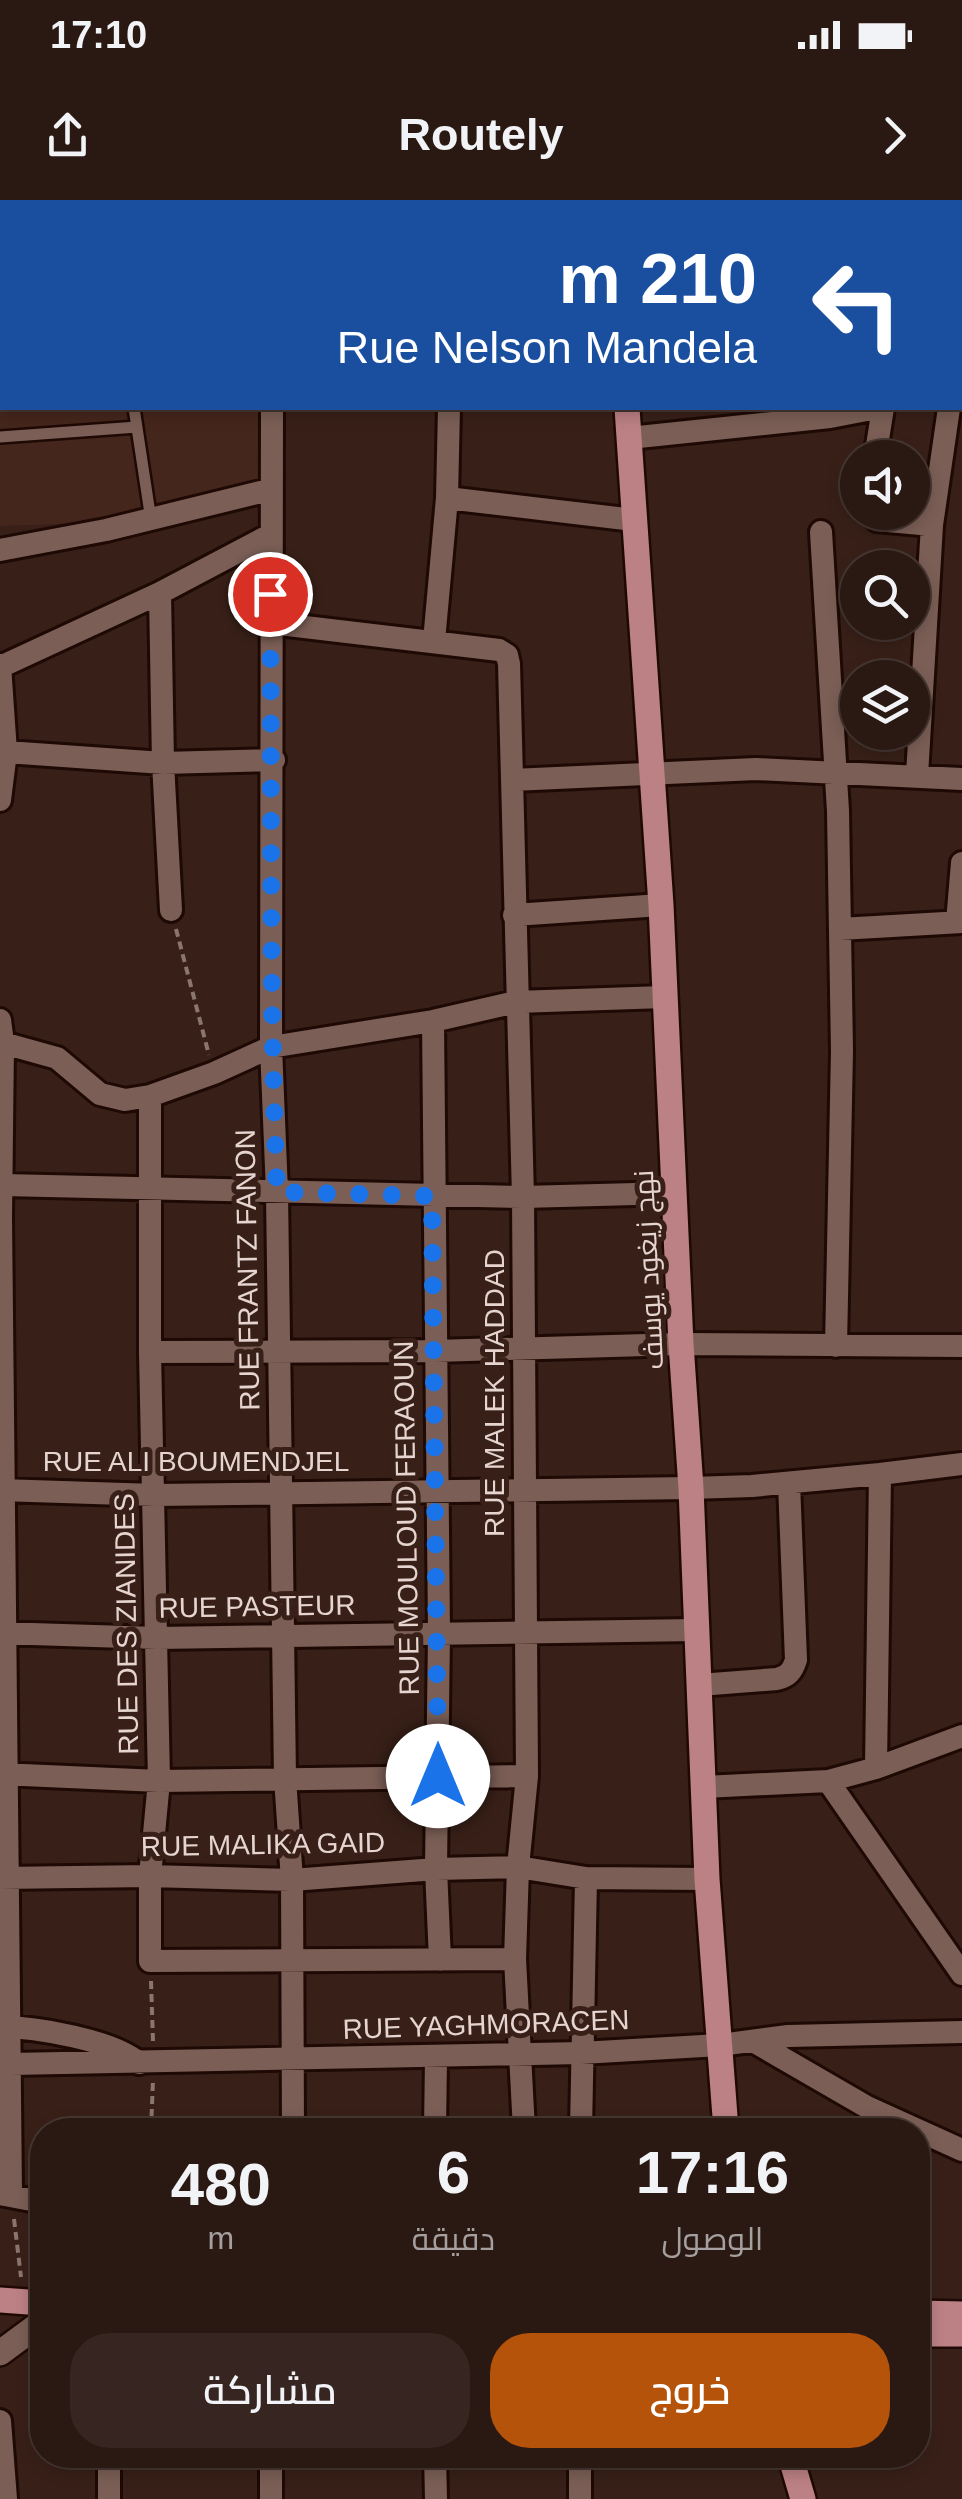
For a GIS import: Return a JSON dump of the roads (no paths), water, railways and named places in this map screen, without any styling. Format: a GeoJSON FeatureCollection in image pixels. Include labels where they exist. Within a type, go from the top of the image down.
{"type":"FeatureCollection","features":[{"type":"Feature","properties":{"kind":"main road","name":"نهج زيغود يوسف"},"geometry":{"type":"LineString","coordinates":[[627,410],[661,905],[691,1488],[706,1878],[725,2118]]}},
{"type":"Feature","properties":{"kind":"main road"},"geometry":{"type":"LineString","coordinates":[[0,2300],[30,2302]]}},
{"type":"Feature","properties":{"kind":"main road"},"geometry":{"type":"LineString","coordinates":[[930,2313],[962,2314]]}},
{"type":"Feature","properties":{"kind":"main road"},"geometry":{"type":"LineString","coordinates":[[0,2353],[30,2331]]}},
{"type":"Feature","properties":{"kind":"main road"},"geometry":{"type":"LineString","coordinates":[[930,2334],[962,2334]]}},
{"type":"Feature","properties":{"kind":"main road"},"geometry":{"type":"LineString","coordinates":[[794,2468],[803,2499]]}},
{"type":"Feature","properties":{"kind":"street","name":"RUE FRANTZ FANON"},"geometry":{"type":"LineString","coordinates":[[272,410],[271,1047],[277,1192],[285,1778],[292,1880],[293,2118]]}},
{"type":"Feature","properties":{"kind":"street"},"geometry":{"type":"LineString","coordinates":[[271,623],[434,642],[447,498],[449,410]]}},
{"type":"Feature","properties":{"kind":"street"},"geometry":{"type":"LineString","coordinates":[[629,438],[854,410]]}},
{"type":"Feature","properties":{"kind":"street"},"geometry":{"type":"LineString","coordinates":[[877,440],[880,410]]}},
{"type":"Feature","properties":{"kind":"street"},"geometry":{"type":"LineString","coordinates":[[918,775],[932,525],[953,423]]}},
{"type":"Feature","properties":{"kind":"street"},"geometry":{"type":"LineString","coordinates":[[0,550],[151,520],[270,490]]}},
{"type":"Feature","properties":{"kind":"street"},"geometry":{"type":"LineString","coordinates":[[447,498],[634,520]]}},
{"type":"Feature","properties":{"kind":"street"},"geometry":{"type":"LineString","coordinates":[[821,532],[840,928],[842,1051],[836,1346]]}},
{"type":"Feature","properties":{"kind":"street"},"geometry":{"type":"LineString","coordinates":[[0,800],[6,752],[0,666],[160,593],[270,535]]}},
{"type":"Feature","properties":{"kind":"street"},"geometry":{"type":"LineString","coordinates":[[160,593],[170,910]]}},
{"type":"Feature","properties":{"kind":"street","name":"RUE MALEK HADDAD"},"geometry":{"type":"LineString","coordinates":[[434,642],[499,650],[506,655],[523,1197],[527,1776],[515,1959],[524,2118]]}},
{"type":"Feature","properties":{"kind":"street"},"geometry":{"type":"LineString","coordinates":[[6,752],[163,763],[274,760]]}},
{"type":"Feature","properties":{"kind":"street"},"geometry":{"type":"LineString","coordinates":[[512,780],[756,769],[962,778]]}},
{"type":"Feature","properties":{"kind":"street"},"geometry":{"type":"LineString","coordinates":[[840,928],[960,922],[962,863]]}},
{"type":"Feature","properties":{"kind":"street"},"geometry":{"type":"LineString","coordinates":[[514,915],[661,905]]}},
{"type":"Feature","properties":{"kind":"street"},"geometry":{"type":"LineString","coordinates":[[6,2194],[11,2064],[4,2027],[1,1031],[56,1058],[100,1094],[125,1100],[150,1096],[214,1073],[271,1047],[432,1021],[516,1002],[664,997]]}},
{"type":"Feature","properties":{"kind":"street","name":"RUE MOULOUD FERAOUN"},"geometry":{"type":"LineString","coordinates":[[432,1021],[438,1633],[436,1869],[440,1960]]}},
{"type":"Feature","properties":{"kind":"street","name":"RUE DES ZIANIDES"},"geometry":{"type":"LineString","coordinates":[[150,1096],[150,1352],[159,1780],[150,1876],[150,1961],[291,1960]]}},
{"type":"Feature","properties":{"kind":"street"},"geometry":{"type":"LineString","coordinates":[[2,1185],[432,1196],[674,1193]]}},
{"type":"Feature","properties":{"kind":"street"},"geometry":{"type":"LineString","coordinates":[[150,1352],[434,1352],[681,1344],[962,1346]]}},
{"type":"Feature","properties":{"kind":"street","name":"RUE ALI BOUMENDJEL"},"geometry":{"type":"LineString","coordinates":[[3,1490],[155,1495],[691,1488],[789,1483],[962,1464]]}},
{"type":"Feature","properties":{"kind":"street"},"geometry":{"type":"LineString","coordinates":[[876,1768],[880,1474]]}},
{"type":"Feature","properties":{"kind":"street"},"geometry":{"type":"LineString","coordinates":[[699,1685],[776,1680],[793,1670],[796,1660],[789,1483]]}},
{"type":"Feature","properties":{"kind":"street","name":"RUE PASTEUR"},"geometry":{"type":"LineString","coordinates":[[4,1633],[157,1638],[696,1630]]}},
{"type":"Feature","properties":{"kind":"street"},"geometry":{"type":"LineString","coordinates":[[704,1787],[828,1780],[876,1768],[962,1736]]}},
{"type":"Feature","properties":{"kind":"street"},"geometry":{"type":"LineString","coordinates":[[4,1774],[159,1780],[527,1776]]}},
{"type":"Feature","properties":{"kind":"street"},"geometry":{"type":"LineString","coordinates":[[828,1780],[962,1974]]}},
{"type":"Feature","properties":{"kind":"street","name":"RUE MALIKA GAID"},"geometry":{"type":"LineString","coordinates":[[3,1878],[150,1876],[292,1880],[436,1869],[518,1868],[586,1878],[706,1878]]}},
{"type":"Feature","properties":{"kind":"street"},"geometry":{"type":"LineString","coordinates":[[581,2118],[586,1878]]}},
{"type":"Feature","properties":{"kind":"street"},"geometry":{"type":"LineString","coordinates":[[291,1960],[515,1959]]}},
{"type":"Feature","properties":{"kind":"street"},"geometry":{"type":"LineString","coordinates":[[4,2027],[104,2044],[146,2063]]}},
{"type":"Feature","properties":{"kind":"street","name":"RUE YAGHMORACEN"},"geometry":{"type":"LineString","coordinates":[[11,2064],[581,2054],[720,2045],[788,2036],[962,2032]]}},
{"type":"Feature","properties":{"kind":"street"},"geometry":{"type":"LineString","coordinates":[[753,2041],[891,2118]]}},
{"type":"Feature","properties":{"kind":"street"},"geometry":{"type":"LineString","coordinates":[[436,2058],[436,2118]]}},
{"type":"Feature","properties":{"kind":"street"},"geometry":{"type":"LineString","coordinates":[[930,2136],[962,2150]]}},
{"type":"Feature","properties":{"kind":"street"},"geometry":{"type":"LineString","coordinates":[[0,2421],[6,2499]]}},
{"type":"Feature","properties":{"kind":"street"},"geometry":{"type":"LineString","coordinates":[[109,2468],[109,2499]]}},
{"type":"Feature","properties":{"kind":"street"},"geometry":{"type":"LineString","coordinates":[[270,2499],[271,2468]]}},
{"type":"Feature","properties":{"kind":"street"},"geometry":{"type":"LineString","coordinates":[[435,2468],[436,2499]]}},
{"type":"Feature","properties":{"kind":"street"},"geometry":{"type":"LineString","coordinates":[[580,2468],[580,2499]]}},
{"type":"Feature","properties":{"kind":"lane"},"geometry":{"type":"LineString","coordinates":[[134,410],[151,520]]}},
{"type":"Feature","properties":{"kind":"lane"},"geometry":{"type":"LineString","coordinates":[[0,436],[137,427]]}}]}
